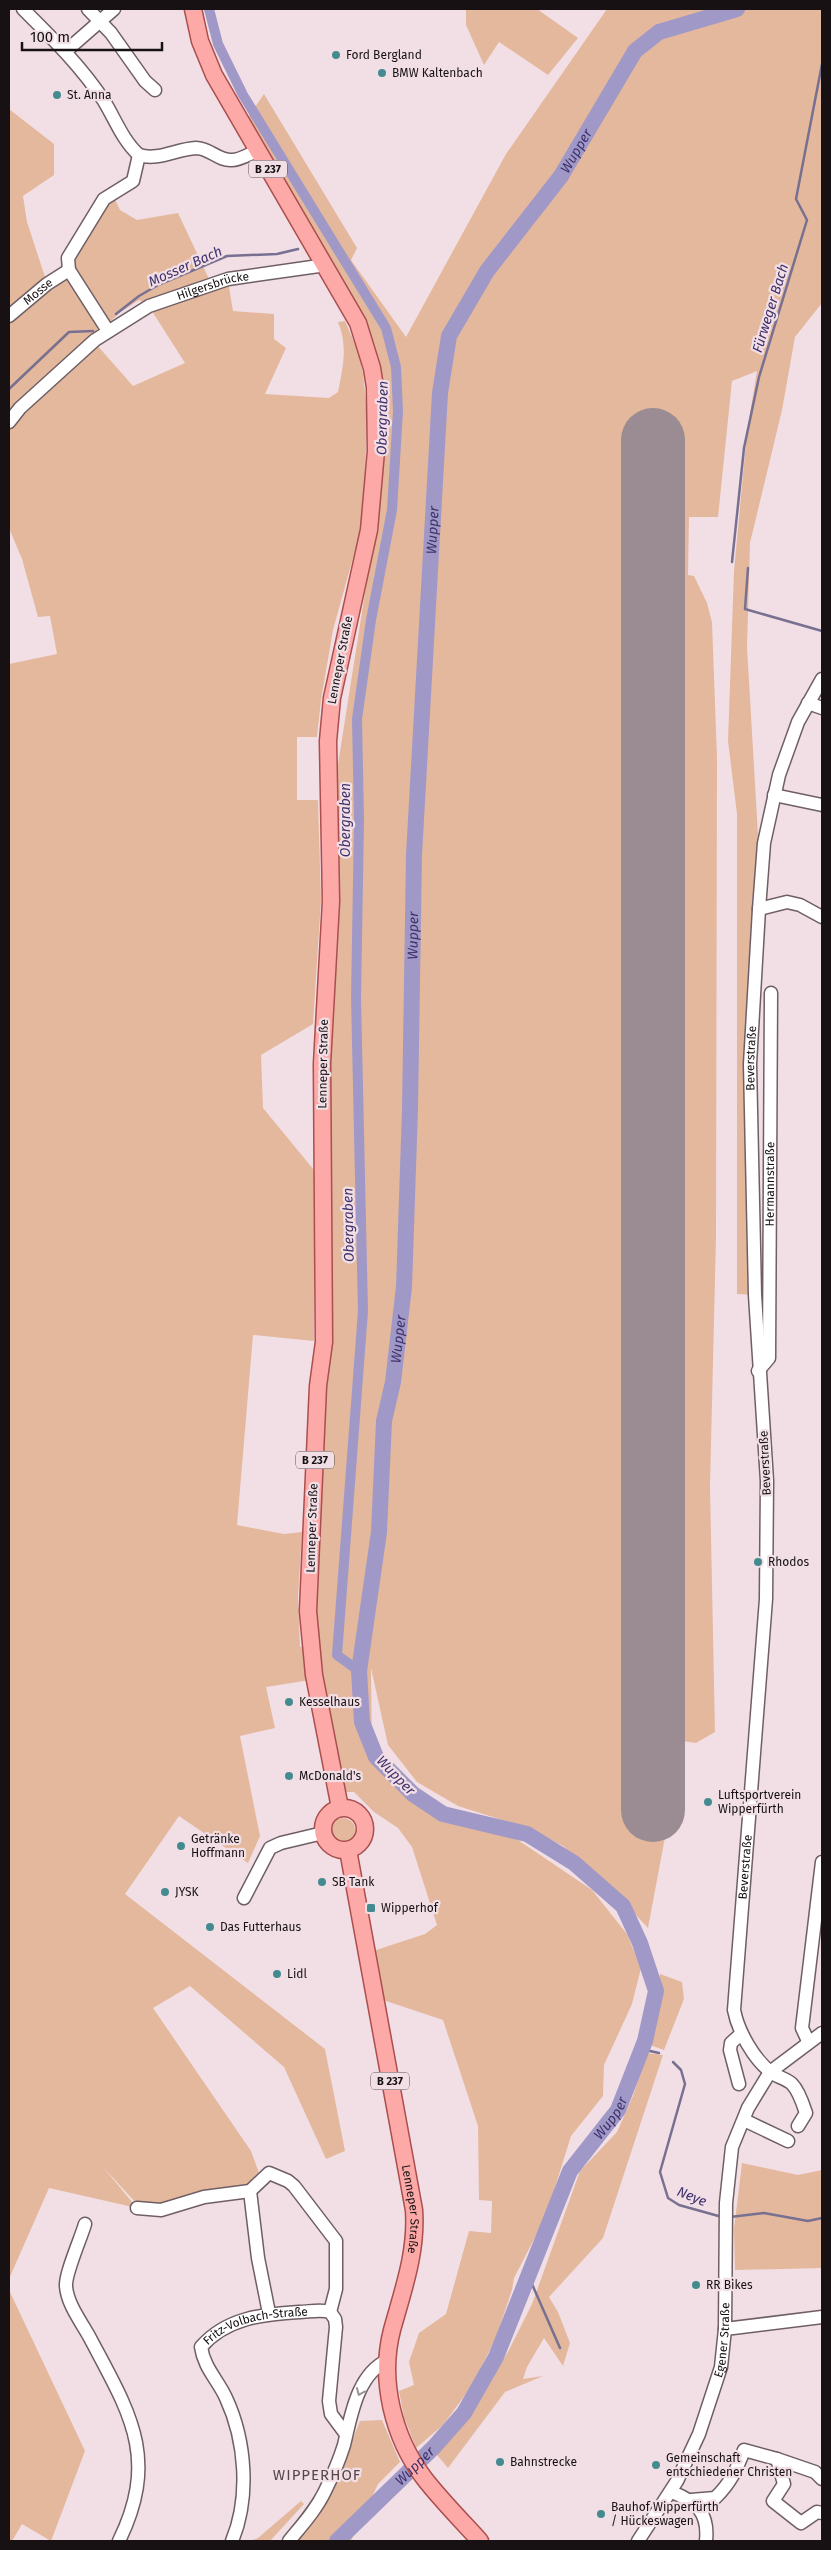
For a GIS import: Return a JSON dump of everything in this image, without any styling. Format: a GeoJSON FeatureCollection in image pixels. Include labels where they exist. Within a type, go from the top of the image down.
{"type":"FeatureCollection","features":[{"type":"Feature","properties":{"kind":"main road","name":"B 237"},"geometry":{"type":"LineString","coordinates":[[193,9],[200,41],[214,75],[257,151],[326,265]]}},
{"type":"Feature","properties":{"kind":"main road","name":"Lenneper Straße"},"geometry":{"type":"LineString","coordinates":[[326,265],[358,323],[374,377],[377,405],[376,451],[370,530],[335,679],[328,741],[331,901],[322,1074],[324,1342],[318,1386],[308,1610],[314,1675],[340,1808]]}},
{"type":"Feature","properties":{"kind":"main road"},"geometry":{"type":"LineString","coordinates":[[340,1808],[355,1812],[364,1824],[364,1831],[359,1843],[348,1850],[341,1850],[329,1844],[323,1833],[325,1820],[334,1810],[340,1808]]}},
{"type":"Feature","properties":{"kind":"main road","name":"Lenneper Straße"},"geometry":{"type":"LineString","coordinates":[[348,1850],[414,2210],[414,2246],[390,2338],[388,2360]]}},
{"type":"Feature","properties":{"kind":"main road","name":"B 237"},"geometry":{"type":"LineString","coordinates":[[388,2360],[389,2392],[394,2416],[407,2450],[433,2489],[480,2541]]}},
{"type":"Feature","properties":{"kind":"street"},"geometry":{"type":"LineString","coordinates":[[23,9],[66,51],[103,100],[133,150],[139,155],[150,157],[197,148],[206,150],[223,160],[234,160],[257,151]]}},
{"type":"Feature","properties":{"kind":"street"},"geometry":{"type":"LineString","coordinates":[[88,9],[112,33],[145,81],[154,90]]}},
{"type":"Feature","properties":{"kind":"street"},"geometry":{"type":"LineString","coordinates":[[66,51],[99,20],[114,9]]}},
{"type":"Feature","properties":{"kind":"street"},"geometry":{"type":"LineString","coordinates":[[108,331],[69,270],[68,258],[104,200],[133,180],[139,155]]}},
{"type":"Feature","properties":{"kind":"street","name":"Hilgersbrücke"},"geometry":{"type":"LineString","coordinates":[[9,422],[20,408],[108,331],[149,306],[228,279],[326,265]]}},
{"type":"Feature","properties":{"kind":"street","name":"Mosse"},"geometry":{"type":"LineString","coordinates":[[9,316],[48,284],[69,270]]}},
{"type":"Feature","properties":{"kind":"street","name":"Beverstraße"},"geometry":{"type":"LineString","coordinates":[[770,2072],[741,2034],[734,2010],[766,1599],[767,1481],[758,1371],[750,1064],[764,843],[774,795],[798,722],[822,679]]}},
{"type":"Feature","properties":{"kind":"street"},"geometry":{"type":"LineString","coordinates":[[808,703],[822,708]]}},
{"type":"Feature","properties":{"kind":"street"},"geometry":{"type":"LineString","coordinates":[[774,795],[822,805]]}},
{"type":"Feature","properties":{"kind":"street"},"geometry":{"type":"LineString","coordinates":[[759,909],[787,902],[800,905],[822,917]]}},
{"type":"Feature","properties":{"kind":"street","name":"Hermannstraße"},"geometry":{"type":"LineString","coordinates":[[758,1371],[769,1358],[770,993]]}},
{"type":"Feature","properties":{"kind":"street"},"geometry":{"type":"LineString","coordinates":[[244,1898],[270,1848],[281,1843],[323,1833]]}},
{"type":"Feature","properties":{"kind":"street"},"geometry":{"type":"LineString","coordinates":[[808,2041],[802,2028],[822,1862]]}},
{"type":"Feature","properties":{"kind":"street","name":"Egener Straße"},"geometry":{"type":"LineString","coordinates":[[638,2541],[672,2492],[699,2434],[718,2376],[724,2329],[726,2203],[732,2147],[770,2072],[808,2041],[822,2033]]}},
{"type":"Feature","properties":{"kind":"street"},"geometry":{"type":"LineString","coordinates":[[739,2084],[730,2050],[731,2043],[741,2034]]}},
{"type":"Feature","properties":{"kind":"street"},"geometry":{"type":"LineString","coordinates":[[770,2072],[792,2083],[795,2088],[806,2113],[798,2126]]}},
{"type":"Feature","properties":{"kind":"street"},"geometry":{"type":"LineString","coordinates":[[744,2120],[788,2141]]}},
{"type":"Feature","properties":{"kind":"street"},"geometry":{"type":"LineString","coordinates":[[137,2208],[162,2210],[204,2197],[250,2192],[269,2173],[288,2180],[327,2227],[336,2241],[338,2259],[336,2288],[330,2312],[335,2319],[336,2327],[330,2401],[332,2414],[345,2433]]}},
{"type":"Feature","properties":{"kind":"street"},"geometry":{"type":"LineString","coordinates":[[250,2192],[258,2258],[269,2314]]}},
{"type":"Feature","properties":{"kind":"street"},"geometry":{"type":"LineString","coordinates":[[85,2224],[65,2286],[72,2305],[127,2411],[138,2442],[138,2478],[134,2502],[120,2541]]}},
{"type":"Feature","properties":{"kind":"street","name":"Fritz-Volbach-Straße"},"geometry":{"type":"LineString","coordinates":[[232,2541],[242,2510],[243,2474],[238,2433],[226,2398],[203,2360],[200,2347],[211,2335],[232,2324],[252,2317],[269,2314],[330,2312]]}},
{"type":"Feature","properties":{"kind":"street"},"geometry":{"type":"LineString","coordinates":[[724,2329],[822,2317]]}},
{"type":"Feature","properties":{"kind":"street"},"geometry":{"type":"LineString","coordinates":[[289,2541],[313,2512],[324,2493],[344,2445],[345,2433],[366,2380],[379,2364],[388,2360]]}},
{"type":"Feature","properties":{"kind":"street"},"geometry":{"type":"LineString","coordinates":[[691,2500],[715,2498],[726,2488],[737,2469],[744,2450],[815,2472],[822,2479]]}},
{"type":"Feature","properties":{"kind":"street"},"geometry":{"type":"LineString","coordinates":[[777,2459],[784,2484],[773,2501],[801,2523],[817,2512],[822,2512]]}},
{"type":"Feature","properties":{"kind":"street"},"geometry":{"type":"LineString","coordinates":[[672,2492],[691,2500],[699,2509],[704,2522],[706,2541]]}},
{"type":"Feature","properties":{"kind":"shaded area"},"geometry":{"type":"Polygon","coordinates":[[[466,9],[537,9],[578,38],[548,75],[499,42],[484,65],[466,25],[466,9]]]}},
{"type":"Feature","properties":{"kind":"shaded area"},"geometry":{"type":"Polygon","coordinates":[[[607,9],[822,9],[822,303],[795,337],[782,410],[750,543],[747,647],[758,835],[752,906],[755,1295],[737,1294],[737,814],[728,741],[734,571],[747,432],[757,371],[732,381],[718,517],[689,517],[688,575],[694,576],[707,603],[712,622],[717,758],[716,1237],[710,1486],[715,1732],[696,1743],[683,1741],[648,1928],[606,1883],[563,1846],[531,1829],[458,1806],[417,1782],[388,1745],[371,1668],[372,1759],[418,1799],[451,1817],[496,1825],[592,1890],[627,1934],[641,1968],[632,2004],[604,2065],[603,2096],[571,2136],[546,2216],[514,2278],[512,2290],[495,2340],[471,2387],[443,2425],[416,2448],[404,2417],[399,2391],[414,2385],[409,2362],[419,2333],[446,2314],[469,2231],[491,2233],[492,2201],[479,2200],[478,2126],[443,2020],[374,1997],[367,1953],[425,1934],[437,1925],[412,1847],[398,1828],[374,1812],[354,1792],[345,1792],[323,1678],[266,1687],[275,1728],[240,1736],[260,1836],[248,1863],[179,1816],[125,1894],[325,2049],[345,2151],[326,2159],[284,2067],[190,1986],[153,2008],[251,2151],[260,2176],[248,2188],[159,2206],[137,2204],[103,2167],[137,2208],[49,2188],[9,2279],[9,664],[57,654],[50,616],[38,617],[22,559],[9,528],[9,109],[54,144],[54,175],[23,196],[27,222],[47,283],[68,276],[99,325],[95,333],[96,344],[133,386],[185,363],[150,308],[228,281],[233,311],[274,314],[274,339],[286,348],[265,394],[329,398],[338,392],[344,349],[338,322],[345,321],[358,351],[363,373],[367,414],[365,483],[361,529],[333,630],[321,700],[317,737],[297,737],[297,800],[318,800],[321,900],[313,1024],[261,1055],[263,1108],[314,1170],[314,1341],[253,1335],[237,1525],[284,1534],[302,1532],[298,1597],[300,1647],[316,1645],[316,1532],[325,1388],[331,1342],[329,1090],[336,777],[382,485],[383,428],[379,371],[246,120],[264,94],[357,248],[351,260],[406,337],[506,154],[607,9]]]}},
{"type":"Feature","properties":{"kind":"shaded area"},"geometry":{"type":"Polygon","coordinates":[[[113,195],[120,210],[137,220],[178,213],[210,281],[147,304],[139,300],[119,313],[109,323],[72,268],[71,261],[113,195]]]}},
{"type":"Feature","properties":{"kind":"shaded area"},"geometry":{"type":"Polygon","coordinates":[[[343,1818],[352,1821],[355,1830],[352,1839],[343,1842],[334,1839],[331,1830],[334,1821],[343,1818]]]}},
{"type":"Feature","properties":{"kind":"shaded area"},"geometry":{"type":"Polygon","coordinates":[[[660,1974],[682,1982],[684,1999],[664,2050],[650,2045],[659,2007],[660,1974]]]}},
{"type":"Feature","properties":{"kind":"shaded area"},"geometry":{"type":"Polygon","coordinates":[[[647,2053],[663,2055],[603,2238],[549,2297],[558,2312],[570,2343],[563,2366],[544,2338],[527,2367],[523,2379],[543,2376],[505,2392],[448,2468],[437,2455],[484,2392],[509,2350],[532,2304],[580,2171],[617,2132],[633,2096],[647,2053]]]}},
{"type":"Feature","properties":{"kind":"shaded area"},"geometry":{"type":"Polygon","coordinates":[[[742,2163],[798,2175],[822,2170],[822,2268],[735,2270],[734,2229],[742,2163]]]}},
{"type":"Feature","properties":{"kind":"shaded area"},"geometry":{"type":"Polygon","coordinates":[[[9,2290],[85,2451],[51,2541],[22,2524],[12,2541],[9,2541],[9,2290]]]}},
{"type":"Feature","properties":{"kind":"shaded area"},"geometry":{"type":"Polygon","coordinates":[[[382,2420],[400,2462],[378,2484],[351,2541],[298,2541],[320,2514],[329,2497],[360,2421],[382,2420]]]}},
{"type":"Feature","properties":{"kind":"shaded area"},"geometry":{"type":"Polygon","coordinates":[[[301,2501],[304,2504],[270,2541],[250,2541],[258,2538],[301,2501]]]}},
{"type":"Feature","properties":{"kind":"waterway","name":"Obergraben"},"geometry":{"type":"LineString","coordinates":[[209,9],[218,44],[243,95],[386,328],[396,367],[398,411],[392,510],[371,620],[357,719],[359,820],[356,998],[363,1311],[337,1655],[359,1671]]}},
{"type":"Feature","properties":{"kind":"waterway","name":"Wupper"},"geometry":{"type":"LineString","coordinates":[[337,2541],[434,2447],[464,2413],[496,2357],[570,2171],[618,2110],[645,2041],[656,1991],[640,1943],[623,1906],[574,1863],[527,1834],[443,1814],[413,1794],[376,1757],[362,1722],[359,1671],[379,1532],[384,1421],[393,1382],[404,1287],[410,1109],[414,855],[440,393],[449,336],[487,271],[561,176],[635,51],[659,32],[737,9]]}},
{"type":"Feature","properties":{"kind":"waterway","name":"Fürweger Bach"},"geometry":{"type":"LineString","coordinates":[[732,562],[744,448],[759,377],[807,220],[796,199],[822,64]]}},
{"type":"Feature","properties":{"kind":"waterway","name":"Mosser Bach"},"geometry":{"type":"LineString","coordinates":[[116,314],[139,296],[158,285],[227,256],[277,254],[298,249]]}},
{"type":"Feature","properties":{"kind":"waterway","name":"Mosser Bach"},"geometry":{"type":"LineString","coordinates":[[9,389],[69,332],[93,331]]}},
{"type":"Feature","properties":{"kind":"waterway","name":"Fürweger Bach"},"geometry":{"type":"LineString","coordinates":[[748,568],[745,609],[822,631]]}},
{"type":"Feature","properties":{"kind":"waterway","name":"Neye"},"geometry":{"type":"LineString","coordinates":[[641,2049],[659,2053]]}},
{"type":"Feature","properties":{"kind":"waterway","name":"Neye"},"geometry":{"type":"LineString","coordinates":[[673,2062],[681,2070],[685,2084],[660,2172],[668,2198],[679,2205],[722,2217]]}},
{"type":"Feature","properties":{"kind":"waterway","name":"Neye"},"geometry":{"type":"LineString","coordinates":[[730,2217],[764,2213],[808,2221],[822,2218]]}},
{"type":"Feature","properties":{"kind":"waterway"},"geometry":{"type":"LineString","coordinates":[[528,2275],[560,2348]]}},
{"type":"Feature","properties":{"kind":"runway"},"geometry":{"type":"LineString","coordinates":[[653,440],[653,1810]]}},
{"type":"Feature","properties":{"kind":"place","name":"Ford Bergland"},"geometry":{"type":"Point","coordinates":[336,55]}},
{"type":"Feature","properties":{"kind":"place","name":"BMW Kaltenbach"},"geometry":{"type":"Point","coordinates":[382,73]}},
{"type":"Feature","properties":{"kind":"place","name":"St. Anna"},"geometry":{"type":"Point","coordinates":[57,95]}},
{"type":"Feature","properties":{"kind":"place","name":"Rhodos"},"geometry":{"type":"Point","coordinates":[758,1562]}},
{"type":"Feature","properties":{"kind":"place","name":"Kesselhaus"},"geometry":{"type":"Point","coordinates":[289,1702]}},
{"type":"Feature","properties":{"kind":"place","name":"McDonald's"},"geometry":{"type":"Point","coordinates":[289,1776]}},
{"type":"Feature","properties":{"kind":"place","name":"Luftsportverein Wipperfürth"},"geometry":{"type":"Point","coordinates":[708,1802]}},
{"type":"Feature","properties":{"kind":"place","name":"Getränke Hoffmann"},"geometry":{"type":"Point","coordinates":[181,1846]}},
{"type":"Feature","properties":{"kind":"place","name":"SB Tank"},"geometry":{"type":"Point","coordinates":[322,1882]}},
{"type":"Feature","properties":{"kind":"place","name":"JYSK"},"geometry":{"type":"Point","coordinates":[165,1892]}},
{"type":"Feature","properties":{"kind":"place","name":"Wipperhof"},"geometry":{"type":"Point","coordinates":[371,1908]}},
{"type":"Feature","properties":{"kind":"place","name":"Das Futterhaus"},"geometry":{"type":"Point","coordinates":[210,1927]}},
{"type":"Feature","properties":{"kind":"place","name":"Lidl"},"geometry":{"type":"Point","coordinates":[277,1974]}},
{"type":"Feature","properties":{"kind":"place","name":"RR Bikes"},"geometry":{"type":"Point","coordinates":[696,2285]}},
{"type":"Feature","properties":{"kind":"place","name":"Bahnstrecke"},"geometry":{"type":"Point","coordinates":[500,2462]}},
{"type":"Feature","properties":{"kind":"place","name":"Gemeinschaft entschiedener Christen"},"geometry":{"type":"Point","coordinates":[656,2465]}},
{"type":"Feature","properties":{"kind":"place","name":"Bauhof Wipperfürth / Hückeswagen"},"geometry":{"type":"Point","coordinates":[601,2514]}},
{"type":"Feature","properties":{"kind":"district","name":"WIPPERHOF"},"geometry":{"type":"Point","coordinates":[317,2475]}}]}
